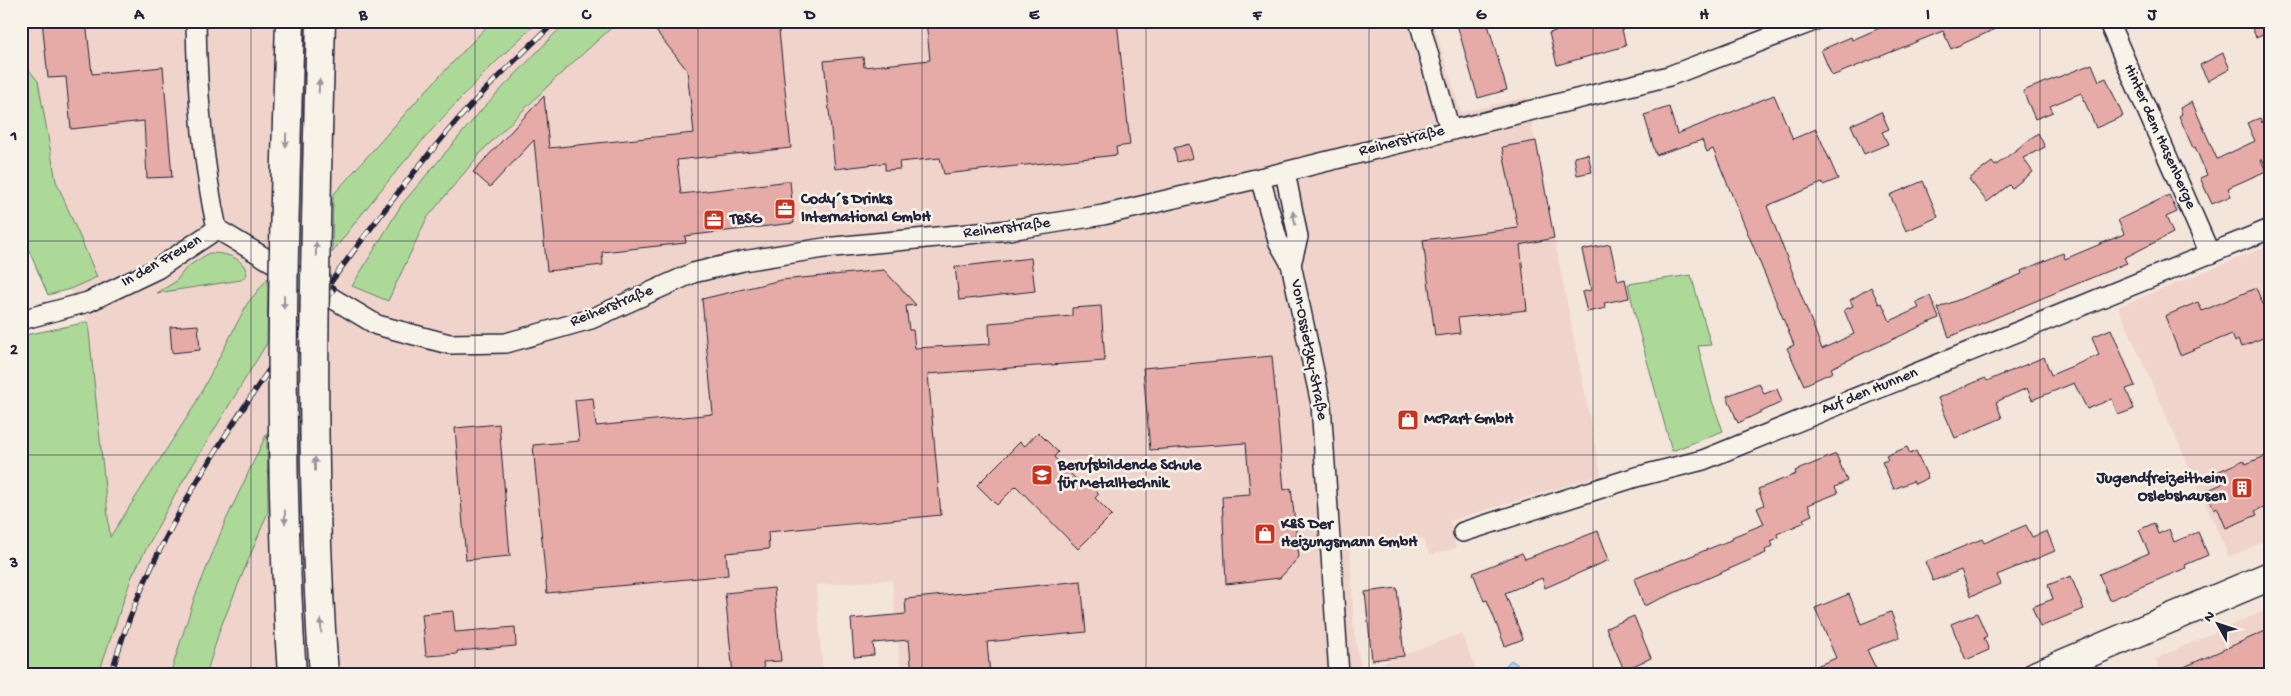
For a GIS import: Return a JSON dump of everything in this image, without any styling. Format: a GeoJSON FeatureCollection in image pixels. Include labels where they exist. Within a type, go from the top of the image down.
{"type":"FeatureCollection","features":[{"type":"Feature","properties":{"kind":"main road"},"geometry":{"type":"LineString","coordinates":[[290,21],[283,435],[292,675]]}},
{"type":"Feature","properties":{"kind":"main road"},"geometry":{"type":"LineString","coordinates":[[321,21],[315,309],[315,484],[324,675]]}},
{"type":"Feature","properties":{"kind":"main road"},"geometry":{"type":"LineString","coordinates":[[2038,675],[2270,576]]}},
{"type":"Feature","properties":{"kind":"street","name":"In den Freuen"},"geometry":{"type":"LineString","coordinates":[[21,320],[88,302],[157,269],[216,229],[206,181],[197,89],[196,21]]}},
{"type":"Feature","properties":{"kind":"street"},"geometry":{"type":"LineString","coordinates":[[1419,21],[1450,130]]}},
{"type":"Feature","properties":{"kind":"street","name":"Reiherstraße"},"geometry":{"type":"LineString","coordinates":[[216,229],[377,324],[449,344],[506,343],[591,319],[693,273],[743,261],[824,248],[1009,230],[1103,215],[1285,172],[1669,76],[1814,21]]}},
{"type":"Feature","properties":{"kind":"street","name":"Hinter dem Hasenberge"},"geometry":{"type":"LineString","coordinates":[[2108,21],[2210,254]]}},
{"type":"Feature","properties":{"kind":"street","name":"Von-Ossietzky-Straße"},"geometry":{"type":"LineString","coordinates":[[1285,172],[1298,237],[1291,264]]}},
{"type":"Feature","properties":{"kind":"street","name":"Von-Ossietzky-Straße"},"geometry":{"type":"LineString","coordinates":[[1260,178],[1278,241],[1291,264],[1321,404],[1338,675]]}},
{"type":"Feature","properties":{"kind":"street","name":"Auf den Hunnen"},"geometry":{"type":"LineString","coordinates":[[1462,532],[1636,477],[1703,460],[2270,229]]}},
{"type":"Feature","properties":{"kind":"shaded area"},"geometry":{"type":"Polygon","coordinates":[[[21,21],[492,21],[338,188],[247,304],[193,408],[110,537],[88,322],[70,289],[97,277],[56,181],[38,81],[21,60],[21,21]]]}},
{"type":"Feature","properties":{"kind":"shaded area"},"geometry":{"type":"Polygon","coordinates":[[[539,21],[567,21],[484,107],[402,204],[352,286],[388,301],[427,218],[484,149],[555,79],[619,21],[1433,21],[1461,112],[1528,97],[1601,475],[1450,521],[1456,548],[1430,555],[1423,539],[1350,543],[1354,632],[1362,671],[1462,633],[1478,675],[901,675],[892,580],[816,585],[823,675],[206,675],[220,629],[267,434],[226,520],[194,599],[170,675],[98,675],[132,576],[174,497],[267,343],[366,208],[423,140],[508,49],[539,21]]]}},
{"type":"Feature","properties":{"kind":"shaded area"},"geometry":{"type":"Polygon","coordinates":[[[2270,245],[2270,539],[2229,557],[2118,307],[2270,245]]]}},
{"type":"Feature","properties":{"kind":"shaded area"},"geometry":{"type":"Polygon","coordinates":[[[2270,608],[2270,675],[2161,675],[2155,659],[2270,608]]]}},
{"type":"Feature","properties":{"kind":"green space"},"geometry":{"type":"Polygon","coordinates":[[[492,21],[539,21],[483,75],[430,132],[380,191],[332,253],[333,195],[420,97],[492,21]]]}},
{"type":"Feature","properties":{"kind":"green space"},"geometry":{"type":"Polygon","coordinates":[[[567,21],[619,21],[555,79],[484,149],[427,218],[388,301],[352,286],[402,204],[484,107],[567,21]]]}},
{"type":"Feature","properties":{"kind":"green space"},"geometry":{"type":"Polygon","coordinates":[[[21,60],[38,81],[56,181],[97,277],[70,289],[48,295],[21,232],[21,60]]]}},
{"type":"Feature","properties":{"kind":"green space"},"geometry":{"type":"Polygon","coordinates":[[[209,253],[233,257],[242,264],[247,275],[241,280],[157,293],[175,282],[187,267],[209,253]]]}},
{"type":"Feature","properties":{"kind":"green space"},"geometry":{"type":"Polygon","coordinates":[[[1691,275],[1711,345],[1698,346],[1712,401],[1723,431],[1672,451],[1628,284],[1691,275]]]}},
{"type":"Feature","properties":{"kind":"green space"},"geometry":{"type":"Polygon","coordinates":[[[268,278],[267,343],[174,496],[132,576],[98,675],[21,675],[21,336],[88,322],[110,537],[193,408],[247,304],[268,278]]]}},
{"type":"Feature","properties":{"kind":"green space"},"geometry":{"type":"Polygon","coordinates":[[[267,433],[268,512],[220,629],[206,675],[170,675],[194,599],[226,520],[267,433]]]}},
{"type":"Feature","properties":{"kind":"water"},"geometry":{"type":"Polygon","coordinates":[[[1511,660],[1517,664],[1521,675],[1508,675],[1506,665],[1511,660]]]}},
{"type":"Feature","properties":{"kind":"building"},"geometry":{"type":"Polygon","coordinates":[[[42,21],[86,21],[92,74],[163,67],[172,177],[147,178],[144,121],[71,129],[66,77],[48,78],[42,21]]]}},
{"type":"Feature","properties":{"kind":"building"},"geometry":{"type":"Polygon","coordinates":[[[648,21],[778,21],[791,148],[677,160],[681,194],[790,181],[794,223],[685,236],[686,243],[602,252],[603,265],[547,271],[534,140],[490,187],[473,172],[544,96],[549,148],[694,133],[687,70],[648,21]]]}},
{"type":"Feature","properties":{"kind":"building"},"geometry":{"type":"Polygon","coordinates":[[[926,21],[1117,21],[1130,145],[1116,147],[1117,155],[944,174],[940,158],[899,162],[900,169],[885,170],[885,163],[835,169],[824,61],[863,57],[864,67],[930,60],[926,21]]]}},
{"type":"Feature","properties":{"kind":"building"},"geometry":{"type":"Polygon","coordinates":[[[1456,21],[1487,21],[1507,90],[1478,98],[1456,21]]]}},
{"type":"Feature","properties":{"kind":"building"},"geometry":{"type":"Polygon","coordinates":[[[1593,21],[1620,21],[1626,46],[1557,65],[1549,33],[1593,21]]]}},
{"type":"Feature","properties":{"kind":"building"},"geometry":{"type":"Polygon","coordinates":[[[1896,21],[2013,21],[1951,49],[1943,31],[1832,76],[1821,50],[1851,37],[1852,40],[1896,21]]]}},
{"type":"Feature","properties":{"kind":"building"},"geometry":{"type":"Polygon","coordinates":[[[2249,21],[2270,21],[2270,31],[2256,37],[2249,21]]]}},
{"type":"Feature","properties":{"kind":"building"},"geometry":{"type":"Polygon","coordinates":[[[2223,53],[2230,69],[2208,81],[2200,65],[2223,53]]]}},
{"type":"Feature","properties":{"kind":"building"},"geometry":{"type":"Polygon","coordinates":[[[2092,64],[2099,81],[2106,78],[2123,116],[2096,128],[2081,93],[2050,106],[2053,112],[2035,119],[2023,91],[2092,64]]]}},
{"type":"Feature","properties":{"kind":"building"},"geometry":{"type":"Polygon","coordinates":[[[1774,95],[1793,139],[1816,129],[1838,179],[1823,185],[1822,183],[1767,206],[1822,349],[1854,334],[1844,310],[1853,306],[1850,300],[1871,287],[1879,304],[1882,303],[1890,321],[1919,308],[1916,302],[1930,296],[1939,318],[1831,368],[1833,372],[1804,385],[1787,348],[1794,345],[1713,149],[1707,152],[1702,140],[1656,155],[1644,115],[1669,107],[1677,134],[1774,95]]]}},
{"type":"Feature","properties":{"kind":"building"},"geometry":{"type":"Polygon","coordinates":[[[2192,102],[2217,159],[2255,141],[2247,123],[2260,118],[2262,123],[2270,120],[2270,176],[2263,160],[2261,160],[2266,171],[2228,188],[2231,196],[2212,204],[2200,178],[2207,175],[2179,116],[2182,114],[2180,108],[2192,102]]]}},
{"type":"Feature","properties":{"kind":"building"},"geometry":{"type":"Polygon","coordinates":[[[1881,112],[1889,129],[1882,132],[1888,144],[1864,154],[1851,125],[1881,112]]]}},
{"type":"Feature","properties":{"kind":"building"},"geometry":{"type":"Polygon","coordinates":[[[2038,133],[2045,147],[2023,158],[2033,172],[2012,188],[2009,185],[1987,202],[1969,179],[1992,162],[1995,166],[2038,133]]]}},
{"type":"Feature","properties":{"kind":"building"},"geometry":{"type":"Polygon","coordinates":[[[1536,141],[1554,238],[1520,245],[1527,310],[1458,318],[1460,333],[1435,336],[1423,240],[1518,228],[1502,147],[1536,141]]]}},
{"type":"Feature","properties":{"kind":"building"},"geometry":{"type":"Polygon","coordinates":[[[1189,144],[1193,158],[1177,162],[1174,148],[1189,144]]]}},
{"type":"Feature","properties":{"kind":"building"},"geometry":{"type":"Polygon","coordinates":[[[1588,154],[1592,172],[1577,175],[1574,157],[1588,154]]]}},
{"type":"Feature","properties":{"kind":"building"},"geometry":{"type":"Polygon","coordinates":[[[1923,181],[1938,217],[1906,231],[1890,195],[1923,181]]]}},
{"type":"Feature","properties":{"kind":"building"},"geometry":{"type":"Polygon","coordinates":[[[2169,195],[2177,212],[2166,217],[2173,233],[2124,258],[2127,263],[1949,337],[1938,308],[2022,274],[2021,271],[2063,253],[2065,259],[2124,234],[2118,220],[2169,195]]]}},
{"type":"Feature","properties":{"kind":"building"},"geometry":{"type":"Polygon","coordinates":[[[1610,244],[1618,281],[1625,279],[1629,298],[1604,303],[1606,308],[1587,312],[1582,292],[1591,290],[1582,250],[1610,244]]]}},
{"type":"Feature","properties":{"kind":"building"},"geometry":{"type":"Polygon","coordinates":[[[1031,258],[1035,291],[959,300],[955,267],[1031,258]]]}},
{"type":"Feature","properties":{"kind":"building"},"geometry":{"type":"Polygon","coordinates":[[[884,270],[916,305],[906,306],[909,330],[913,330],[915,348],[990,344],[989,323],[1072,316],[1072,308],[1101,306],[1105,361],[928,374],[941,515],[768,532],[769,549],[726,553],[728,575],[547,593],[533,445],[579,441],[575,400],[593,398],[596,426],[713,414],[702,299],[781,280],[884,270]]]}},
{"type":"Feature","properties":{"kind":"building"},"geometry":{"type":"Polygon","coordinates":[[[2256,288],[2270,320],[2270,335],[2241,347],[2238,340],[2235,342],[2232,334],[2180,355],[2165,316],[2198,302],[2202,311],[2256,288]]]}},
{"type":"Feature","properties":{"kind":"building"},"geometry":{"type":"Polygon","coordinates":[[[198,325],[200,350],[172,353],[170,327],[198,325]]]}},
{"type":"Feature","properties":{"kind":"building"},"geometry":{"type":"Polygon","coordinates":[[[2111,329],[2135,386],[2126,389],[2134,409],[2118,415],[2112,399],[2087,409],[2074,383],[2032,400],[2027,388],[1996,402],[2002,418],[1955,438],[1938,398],[1985,378],[1987,381],[2044,357],[2051,375],[2099,355],[2092,337],[2111,329]]]}},
{"type":"Feature","properties":{"kind":"building"},"geometry":{"type":"Polygon","coordinates":[[[1272,356],[1284,490],[1291,488],[1299,557],[1280,578],[1226,584],[1222,496],[1250,494],[1246,443],[1150,450],[1143,368],[1272,356]]]}},
{"type":"Feature","properties":{"kind":"building"},"geometry":{"type":"Polygon","coordinates":[[[1759,383],[1764,394],[1777,389],[1782,402],[1738,423],[1727,396],[1759,383]]]}},
{"type":"Feature","properties":{"kind":"building"},"geometry":{"type":"Polygon","coordinates":[[[499,424],[510,556],[466,560],[455,428],[499,424]]]}},
{"type":"Feature","properties":{"kind":"building"},"geometry":{"type":"Polygon","coordinates":[[[1038,432],[1058,452],[1054,457],[1084,487],[1088,483],[1099,494],[1095,498],[1112,515],[1078,549],[1016,486],[997,505],[977,485],[1020,442],[1025,446],[1038,432]]]}},
{"type":"Feature","properties":{"kind":"building"},"geometry":{"type":"Polygon","coordinates":[[[1907,447],[1910,454],[1916,451],[1928,478],[1915,484],[1913,481],[1894,489],[1882,462],[1888,460],[1886,456],[1907,447]]]}},
{"type":"Feature","properties":{"kind":"building"},"geometry":{"type":"Polygon","coordinates":[[[1836,454],[1847,481],[1835,487],[1838,493],[1808,505],[1812,515],[1803,519],[1805,522],[1777,534],[1778,538],[1771,541],[1773,546],[1765,550],[1766,553],[1644,606],[1634,579],[1733,539],[1732,537],[1764,524],[1757,508],[1764,505],[1758,489],[1796,474],[1795,471],[1836,454]]]}},
{"type":"Feature","properties":{"kind":"building","name":"Jugendfreizeitheim Oslebshausen"},"geometry":{"type":"Polygon","coordinates":[[[2270,454],[2270,504],[2255,511],[2257,515],[2226,528],[2217,507],[2214,509],[2206,491],[2222,484],[2217,472],[2244,460],[2246,464],[2270,454]]]}},
{"type":"Feature","properties":{"kind":"building"},"geometry":{"type":"Polygon","coordinates":[[[2154,523],[2158,534],[2169,529],[2174,542],[2198,532],[2208,555],[2185,565],[2186,568],[2110,600],[2099,574],[2149,553],[2139,530],[2154,523]]]}},
{"type":"Feature","properties":{"kind":"building"},"geometry":{"type":"Polygon","coordinates":[[[2026,525],[2032,537],[2047,531],[2055,551],[1997,575],[2001,584],[1971,596],[1961,570],[1933,581],[1925,562],[1982,539],[1984,543],[2026,525]]]}},
{"type":"Feature","properties":{"kind":"building"},"geometry":{"type":"Polygon","coordinates":[[[1598,531],[1609,560],[1545,588],[1542,578],[1505,593],[1523,639],[1505,646],[1487,600],[1484,601],[1473,573],[1522,553],[1525,559],[1598,531]]]}},
{"type":"Feature","properties":{"kind":"building"},"geometry":{"type":"Polygon","coordinates":[[[2071,576],[2084,609],[2040,627],[2032,607],[2053,599],[2048,585],[2071,576]]]}},
{"type":"Feature","properties":{"kind":"building"},"geometry":{"type":"Polygon","coordinates":[[[1081,581],[1086,632],[987,642],[990,675],[912,675],[909,640],[873,643],[874,655],[854,657],[851,619],[906,614],[905,599],[1081,581]]]}},
{"type":"Feature","properties":{"kind":"building"},"geometry":{"type":"Polygon","coordinates":[[[774,588],[781,661],[763,662],[765,675],[733,675],[725,593],[774,588]]]}},
{"type":"Feature","properties":{"kind":"building"},"geometry":{"type":"Polygon","coordinates":[[[1397,588],[1404,656],[1372,660],[1365,592],[1397,588]]]}},
{"type":"Feature","properties":{"kind":"building"},"geometry":{"type":"Polygon","coordinates":[[[1849,594],[1861,624],[1891,612],[1900,637],[1867,650],[1877,671],[1868,675],[1795,675],[1836,658],[1815,608],[1849,594]]]}},
{"type":"Feature","properties":{"kind":"building"},"geometry":{"type":"Polygon","coordinates":[[[453,611],[455,632],[515,627],[516,646],[457,651],[457,654],[426,656],[422,614],[453,611]]]}},
{"type":"Feature","properties":{"kind":"building"},"geometry":{"type":"Polygon","coordinates":[[[1977,613],[1987,636],[1984,638],[1989,650],[1966,660],[1951,624],[1977,613]]]}},
{"type":"Feature","properties":{"kind":"building"},"geometry":{"type":"Polygon","coordinates":[[[1634,616],[1651,658],[1624,670],[1606,628],[1634,616]]]}},
{"type":"Feature","properties":{"kind":"building"},"geometry":{"type":"Polygon","coordinates":[[[2270,629],[2270,675],[2166,675],[2270,629]]]}},
{"type":"Feature","properties":{"kind":"railway"},"geometry":{"type":"LineString","coordinates":[[111,675],[124,633],[140,592],[179,513],[201,474],[273,364],[358,244],[426,158],[488,88],[556,21]]}},
{"type":"Feature","properties":{"kind":"railway"},"geometry":{"type":"LineString","coordinates":[[304,337],[334,288]]}},
{"type":"Feature","properties":{"kind":"place","name":"Cody´s Drinks International GmbH"},"geometry":{"type":"Point","coordinates":[785,209]}},
{"type":"Feature","properties":{"kind":"place","name":"TBSG"},"geometry":{"type":"Point","coordinates":[714,220]}},
{"type":"Feature","properties":{"kind":"place","name":"McPart GmbH"},"geometry":{"type":"Point","coordinates":[1408,420]}},
{"type":"Feature","properties":{"kind":"place","name":"Berufsbildende Schule für Metalltechnik"},"geometry":{"type":"Point","coordinates":[1042,475]}},
{"type":"Feature","properties":{"kind":"place","name":"Jugendfreizeitheim Oslebshausen"},"geometry":{"type":"Point","coordinates":[2242,488]}},
{"type":"Feature","properties":{"kind":"place","name":"K&S Der Heizungsmann GmbH"},"geometry":{"type":"Point","coordinates":[1265,534]}}]}
